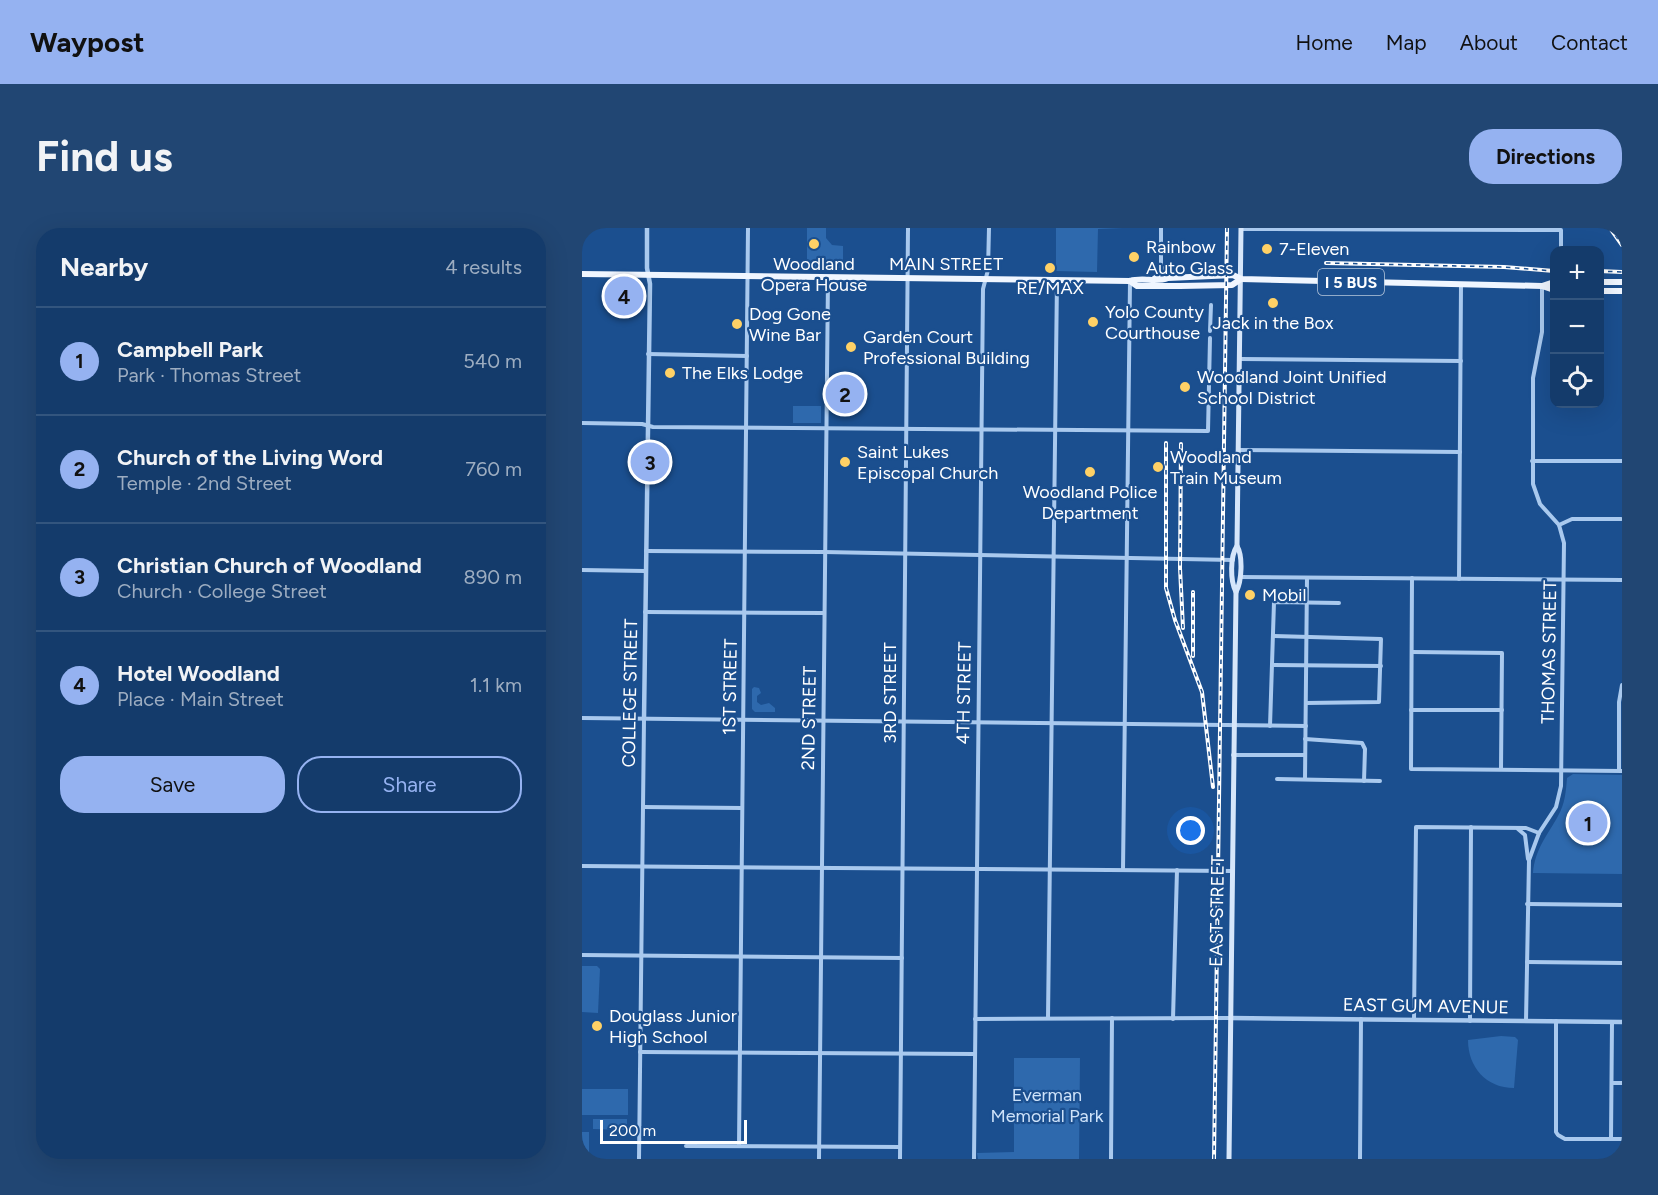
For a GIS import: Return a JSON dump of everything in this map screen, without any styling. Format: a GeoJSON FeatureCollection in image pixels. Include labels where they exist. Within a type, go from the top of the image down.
{"type":"FeatureCollection","features":[{"type":"Feature","properties":{"kind":"main road","name":"EAST STREET"},"geometry":{"type":"LineString","coordinates":[[1229,1159],[1233,755],[1236,592],[1239,586],[1240,551],[1237,546],[1241,228]]}},
{"type":"Feature","properties":{"kind":"main road"},"geometry":{"type":"LineString","coordinates":[[1161,268],[1164,276],[1168,278]]}},
{"type":"Feature","properties":{"kind":"main road"},"geometry":{"type":"LineString","coordinates":[[1154,279],[1158,277],[1161,268]]}},
{"type":"Feature","properties":{"kind":"main road","name":"MAIN STREET"},"geometry":{"type":"LineString","coordinates":[[582,274],[908,280],[1129,281],[1233,275],[1241,279],[1232,285],[1180,286],[1137,286],[1129,281]]}},
{"type":"Feature","properties":{"kind":"main road","name":"I 5 BUS"},"geometry":{"type":"LineString","coordinates":[[1241,279],[1542,286],[1550,289]]}},
{"type":"Feature","properties":{"kind":"main road"},"geometry":{"type":"LineString","coordinates":[[1604,282],[1622,282]]}},
{"type":"Feature","properties":{"kind":"main road","name":"I 5 BUS"},"geometry":{"type":"LineString","coordinates":[[1542,286],[1550,283]]}},
{"type":"Feature","properties":{"kind":"main road"},"geometry":{"type":"LineString","coordinates":[[1604,291],[1622,291]]}},
{"type":"Feature","properties":{"kind":"main road","name":"EAST STREET"},"geometry":{"type":"LineString","coordinates":[[1236,592],[1233,586],[1233,551],[1237,546]]}},
{"type":"Feature","properties":{"kind":"street","name":"COLLEGE STREET"},"geometry":{"type":"LineString","coordinates":[[639,1159],[649,275],[647,228]]}},
{"type":"Feature","properties":{"kind":"street","name":"1ST STREET"},"geometry":{"type":"LineString","coordinates":[[739,1146],[748,228]]}},
{"type":"Feature","properties":{"kind":"street","name":"3RD STREET"},"geometry":{"type":"LineString","coordinates":[[900,1159],[908,228]]}},
{"type":"Feature","properties":{"kind":"street","name":"4TH STREET"},"geometry":{"type":"LineString","coordinates":[[974,1159],[982,293],[988,270],[989,228]]}},
{"type":"Feature","properties":{"kind":"street"},"geometry":{"type":"LineString","coordinates":[[1161,228],[1161,268]]}},
{"type":"Feature","properties":{"kind":"street"},"geometry":{"type":"LineString","coordinates":[[1241,228],[1561,231],[1562,246]]}},
{"type":"Feature","properties":{"kind":"street","name":"2ND STREET"},"geometry":{"type":"LineString","coordinates":[[819,1159],[828,278]]}},
{"type":"Feature","properties":{"kind":"street"},"geometry":{"type":"LineString","coordinates":[[1048,1018],[1057,280]]}},
{"type":"Feature","properties":{"kind":"street"},"geometry":{"type":"LineString","coordinates":[[1123,870],[1129,281]]}},
{"type":"Feature","properties":{"kind":"street"},"geometry":{"type":"LineString","coordinates":[[1459,579],[1461,285]]}},
{"type":"Feature","properties":{"kind":"street","name":"THOMAS STREET"},"geometry":{"type":"LineString","coordinates":[[1526,1021],[1528,865],[1539,833],[1549,820],[1559,800],[1561,770],[1564,543],[1558,525],[1540,504],[1534,491],[1532,461],[1533,378],[1542,332],[1542,286]]}},
{"type":"Feature","properties":{"kind":"street"},"geometry":{"type":"LineString","coordinates":[[1210,331],[1211,305]]}},
{"type":"Feature","properties":{"kind":"street"},"geometry":{"type":"LineString","coordinates":[[582,423],[653,427],[1208,431],[1210,338]]}},
{"type":"Feature","properties":{"kind":"street"},"geometry":{"type":"LineString","coordinates":[[648,354],[747,356]]}},
{"type":"Feature","properties":{"kind":"street"},"geometry":{"type":"LineString","coordinates":[[1240,358],[1461,361]]}},
{"type":"Feature","properties":{"kind":"street"},"geometry":{"type":"LineString","coordinates":[[1238,450],[1460,452]]}},
{"type":"Feature","properties":{"kind":"street"},"geometry":{"type":"LineString","coordinates":[[1532,461],[1622,461]]}},
{"type":"Feature","properties":{"kind":"street"},"geometry":{"type":"LineString","coordinates":[[1558,525],[1572,519],[1621,519]]}},
{"type":"Feature","properties":{"kind":"street"},"geometry":{"type":"LineString","coordinates":[[646,551],[1233,560]]}},
{"type":"Feature","properties":{"kind":"street"},"geometry":{"type":"LineString","coordinates":[[582,570],[645,571]]}},
{"type":"Feature","properties":{"kind":"street"},"geometry":{"type":"LineString","coordinates":[[1239,577],[1622,580]]}},
{"type":"Feature","properties":{"kind":"street"},"geometry":{"type":"LineString","coordinates":[[1305,779],[1307,578]]}},
{"type":"Feature","properties":{"kind":"street"},"geometry":{"type":"LineString","coordinates":[[1412,578],[1411,769],[1620,771],[1622,685]]}},
{"type":"Feature","properties":{"kind":"street"},"geometry":{"type":"LineString","coordinates":[[1270,726],[1271,670],[1274,665],[1274,602],[1339,603]]}},
{"type":"Feature","properties":{"kind":"street"},"geometry":{"type":"LineString","coordinates":[[645,612],[824,613]]}},
{"type":"Feature","properties":{"kind":"street"},"geometry":{"type":"LineString","coordinates":[[1274,636],[1381,639],[1380,701],[1377,703],[1306,703]]}},
{"type":"Feature","properties":{"kind":"street"},"geometry":{"type":"LineString","coordinates":[[1412,652],[1503,653],[1501,769]]}},
{"type":"Feature","properties":{"kind":"street"},"geometry":{"type":"LineString","coordinates":[[1274,665],[1381,666]]}},
{"type":"Feature","properties":{"kind":"street"},"geometry":{"type":"LineString","coordinates":[[1411,710],[1502,710]]}},
{"type":"Feature","properties":{"kind":"street"},"geometry":{"type":"LineString","coordinates":[[582,718],[1306,726]]}},
{"type":"Feature","properties":{"kind":"street"},"geometry":{"type":"LineString","coordinates":[[1305,739],[1362,743],[1365,748],[1364,781]]}},
{"type":"Feature","properties":{"kind":"street"},"geometry":{"type":"LineString","coordinates":[[1233,755],[1304,755]]}},
{"type":"Feature","properties":{"kind":"street"},"geometry":{"type":"LineString","coordinates":[[1277,779],[1380,781]]}},
{"type":"Feature","properties":{"kind":"street"},"geometry":{"type":"LineString","coordinates":[[643,807],[742,808]]}},
{"type":"Feature","properties":{"kind":"street"},"geometry":{"type":"LineString","coordinates":[[1414,1020],[1416,826],[1526,828],[1539,833]]}},
{"type":"Feature","properties":{"kind":"street"},"geometry":{"type":"LineString","coordinates":[[1470,1021],[1471,827]]}},
{"type":"Feature","properties":{"kind":"street"},"geometry":{"type":"LineString","coordinates":[[1514,828],[1521,830],[1525,836],[1528,865]]}},
{"type":"Feature","properties":{"kind":"street"},"geometry":{"type":"LineString","coordinates":[[582,866],[1233,871]]}},
{"type":"Feature","properties":{"kind":"street"},"geometry":{"type":"LineString","coordinates":[[1173,1019],[1177,870]]}},
{"type":"Feature","properties":{"kind":"street"},"geometry":{"type":"LineString","coordinates":[[1527,903],[1622,905]]}},
{"type":"Feature","properties":{"kind":"street"},"geometry":{"type":"LineString","coordinates":[[582,955],[902,958]]}},
{"type":"Feature","properties":{"kind":"street"},"geometry":{"type":"LineString","coordinates":[[1527,962],[1622,963]]}},
{"type":"Feature","properties":{"kind":"street"},"geometry":{"type":"LineString","coordinates":[[1110,1159],[1112,1018]]}},
{"type":"Feature","properties":{"kind":"street"},"geometry":{"type":"LineString","coordinates":[[975,1019],[1230,1018]]}},
{"type":"Feature","properties":{"kind":"street","name":"EAST GUM AVENUE"},"geometry":{"type":"LineString","coordinates":[[1230,1018],[1622,1022]]}},
{"type":"Feature","properties":{"kind":"street"},"geometry":{"type":"LineString","coordinates":[[1360,1159],[1361,1018]]}},
{"type":"Feature","properties":{"kind":"street"},"geometry":{"type":"LineString","coordinates":[[1556,1021],[1556,1132],[1565,1139],[1622,1139]]}},
{"type":"Feature","properties":{"kind":"street"},"geometry":{"type":"LineString","coordinates":[[1611,1139],[1612,1022]]}},
{"type":"Feature","properties":{"kind":"street"},"geometry":{"type":"LineString","coordinates":[[640,1052],[974,1054]]}},
{"type":"Feature","properties":{"kind":"street"},"geometry":{"type":"LineString","coordinates":[[1612,1083],[1622,1083]]}},
{"type":"Feature","properties":{"kind":"street"},"geometry":{"type":"LineString","coordinates":[[686,1146],[900,1147]]}},
{"type":"Feature","properties":{"kind":"green space"},"geometry":{"type":"Polygon","coordinates":[[[807,228],[826,228],[826,238],[832,245],[843,246],[843,268],[807,267],[807,228]]]}},
{"type":"Feature","properties":{"kind":"green space"},"geometry":{"type":"Polygon","coordinates":[[[1056,228],[1123,228],[1098,229],[1097,272],[1056,271],[1056,228]]]}},
{"type":"Feature","properties":{"kind":"green space"},"geometry":{"type":"Polygon","coordinates":[[[793,406],[821,406],[821,423],[793,423],[793,406]]]}},
{"type":"Feature","properties":{"kind":"green space"},"geometry":{"type":"Polygon","coordinates":[[[759,688],[761,693],[757,696],[757,702],[761,705],[769,703],[775,708],[775,712],[755,712],[752,709],[752,689],[759,688]]]}},
{"type":"Feature","properties":{"kind":"green space"},"geometry":{"type":"Polygon","coordinates":[[[1573,774],[1622,775],[1622,874],[1533,873],[1539,850],[1562,807],[1567,778],[1573,774]]]}},
{"type":"Feature","properties":{"kind":"green space"},"geometry":{"type":"Polygon","coordinates":[[[582,966],[597,966],[600,969],[598,1013],[582,1012],[582,966]]]}},
{"type":"Feature","properties":{"kind":"green space"},"geometry":{"type":"Polygon","coordinates":[[[1501,1036],[1515,1037],[1518,1040],[1514,1088],[1504,1087],[1487,1080],[1471,1059],[1468,1040],[1501,1036]]]}},
{"type":"Feature","properties":{"kind":"green space","name":"Everman Memorial Park"},"geometry":{"type":"Polygon","coordinates":[[[1014,1058],[1080,1058],[1079,1159],[978,1159],[977,1153],[1014,1152],[1014,1058]]]}},
{"type":"Feature","properties":{"kind":"green space"},"geometry":{"type":"Polygon","coordinates":[[[582,1089],[628,1089],[628,1115],[582,1115],[582,1089]]]}},
{"type":"Feature","properties":{"kind":"green space"},"geometry":{"type":"Polygon","coordinates":[[[593,1119],[627,1119],[627,1130],[593,1129],[593,1119]]]}},
{"type":"Feature","properties":{"kind":"green space"},"geometry":{"type":"Polygon","coordinates":[[[582,1132],[589,1132],[589,1159],[582,1159],[582,1132]]]}},
{"type":"Feature","properties":{"kind":"railway"},"geometry":{"type":"LineString","coordinates":[[1214,1159],[1227,228]]}},
{"type":"Feature","properties":{"kind":"railway"},"geometry":{"type":"LineString","coordinates":[[1610,228],[1622,245]]}},
{"type":"Feature","properties":{"kind":"railway"},"geometry":{"type":"LineString","coordinates":[[1326,263],[1504,267],[1550,271]]}},
{"type":"Feature","properties":{"kind":"railway"},"geometry":{"type":"LineString","coordinates":[[1604,271],[1622,272]]}},
{"type":"Feature","properties":{"kind":"railway"},"geometry":{"type":"LineString","coordinates":[[1166,443],[1166,588],[1175,620],[1202,692],[1213,787]]}},
{"type":"Feature","properties":{"kind":"railway"},"geometry":{"type":"LineString","coordinates":[[1181,444],[1180,568],[1183,628]]}},
{"type":"Feature","properties":{"kind":"railway"},"geometry":{"type":"LineString","coordinates":[[1193,592],[1193,656]]}},
{"type":"Feature","properties":{"kind":"place","name":"Woodland Opera House"},"geometry":{"type":"Point","coordinates":[814,244]}},
{"type":"Feature","properties":{"kind":"place","name":"7-Eleven"},"geometry":{"type":"Point","coordinates":[1267,249]}},
{"type":"Feature","properties":{"kind":"place","name":"Rainbow Auto Glass"},"geometry":{"type":"Point","coordinates":[1134,257]}},
{"type":"Feature","properties":{"kind":"place","name":"RE/MAX"},"geometry":{"type":"Point","coordinates":[1050,268]}},
{"type":"Feature","properties":{"kind":"place","name":"Hotel Woodland"},"geometry":{"type":"Point","coordinates":[624,296]}},
{"type":"Feature","properties":{"kind":"place","name":"Jack in the Box"},"geometry":{"type":"Point","coordinates":[1273,303]}},
{"type":"Feature","properties":{"kind":"place","name":"Yolo County Courthouse"},"geometry":{"type":"Point","coordinates":[1093,322]}},
{"type":"Feature","properties":{"kind":"place","name":"Dog Gone Wine Bar"},"geometry":{"type":"Point","coordinates":[737,324]}},
{"type":"Feature","properties":{"kind":"place","name":"Garden Court Professional Building"},"geometry":{"type":"Point","coordinates":[851,347]}},
{"type":"Feature","properties":{"kind":"place","name":"The Elks Lodge"},"geometry":{"type":"Point","coordinates":[670,373]}},
{"type":"Feature","properties":{"kind":"place","name":"Woodland Joint Unified School District"},"geometry":{"type":"Point","coordinates":[1185,387]}},
{"type":"Feature","properties":{"kind":"place","name":"Church of the Living Word"},"geometry":{"type":"Point","coordinates":[845,394]}},
{"type":"Feature","properties":{"kind":"place","name":"Christian Church of Woodland"},"geometry":{"type":"Point","coordinates":[650,462]}},
{"type":"Feature","properties":{"kind":"place","name":"Saint Lukes Episcopal Church"},"geometry":{"type":"Point","coordinates":[845,462]}},
{"type":"Feature","properties":{"kind":"place","name":"Woodland Train Museum"},"geometry":{"type":"Point","coordinates":[1158,467]}},
{"type":"Feature","properties":{"kind":"place","name":"Woodland Police Department"},"geometry":{"type":"Point","coordinates":[1090,472]}},
{"type":"Feature","properties":{"kind":"place","name":"Mobil"},"geometry":{"type":"Point","coordinates":[1250,595]}},
{"type":"Feature","properties":{"kind":"place","name":"Campbell Park"},"geometry":{"type":"Point","coordinates":[1588,823]}},
{"type":"Feature","properties":{"kind":"place","name":"Douglass Junior High School"},"geometry":{"type":"Point","coordinates":[597,1026]}}]}
